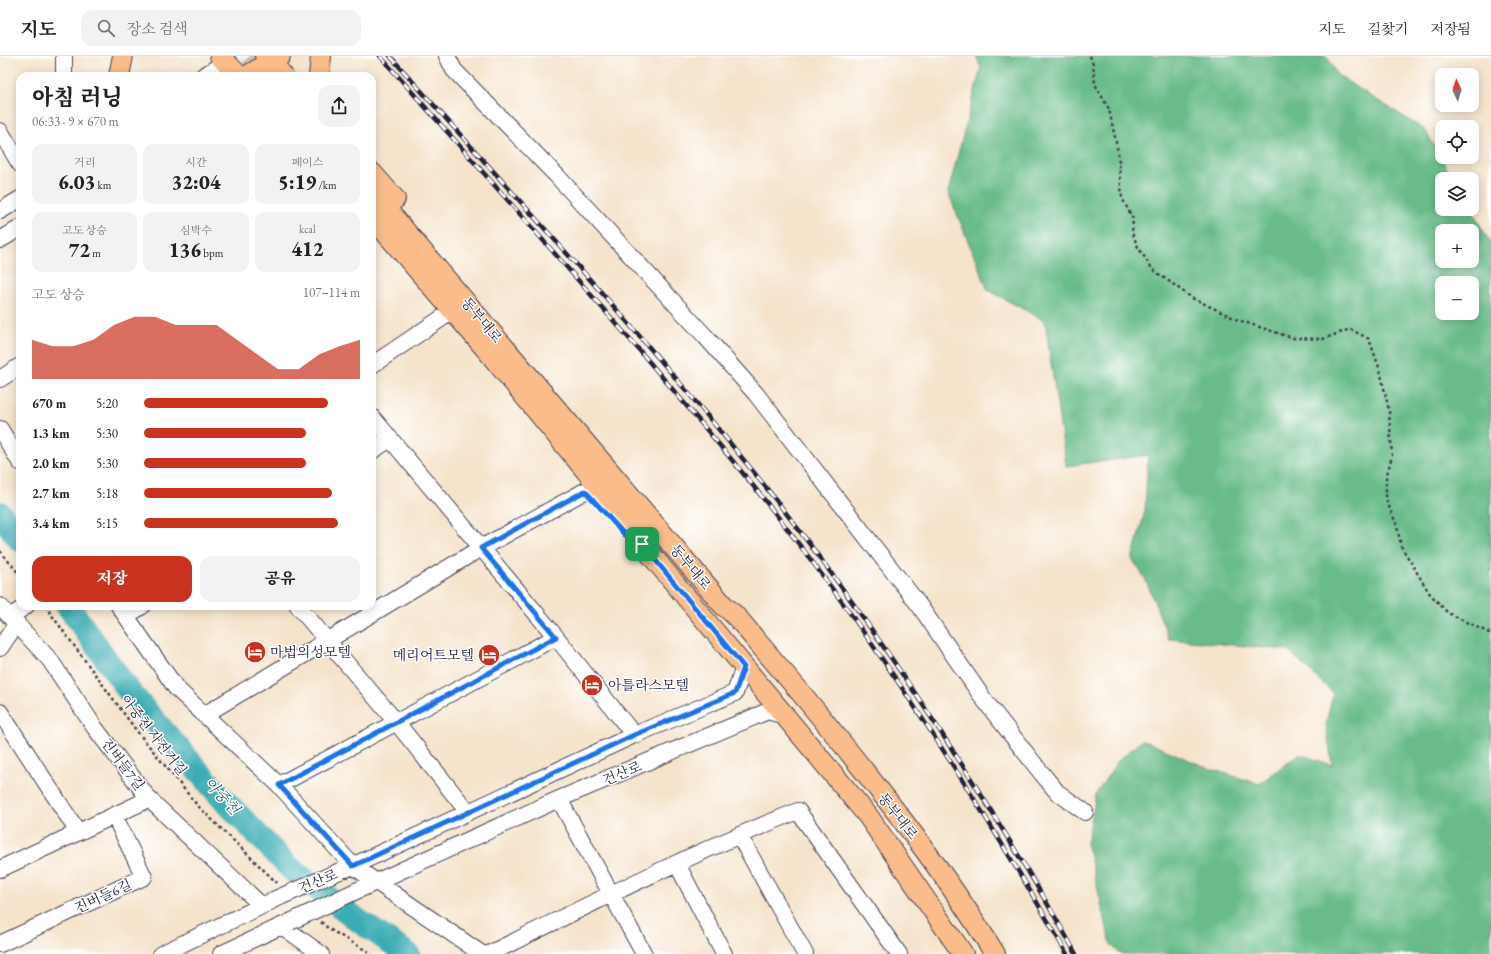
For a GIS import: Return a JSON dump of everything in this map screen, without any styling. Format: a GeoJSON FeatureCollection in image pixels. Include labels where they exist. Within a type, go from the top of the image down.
{"type":"FeatureCollection","features":[{"type":"Feature","properties":{"kind":"main road"},"geometry":{"type":"LineString","coordinates":[[119,72],[123,56]]}},
{"type":"Feature","properties":{"kind":"main road"},"geometry":{"type":"LineString","coordinates":[[319,72],[321,56]]}},
{"type":"Feature","properties":{"kind":"main road"},"geometry":{"type":"LineString","coordinates":[[227,58],[236,72]]}},
{"type":"Feature","properties":{"kind":"main road"},"geometry":{"type":"LineString","coordinates":[[255,72],[275,62]]}},
{"type":"Feature","properties":{"kind":"main road"},"geometry":{"type":"LineString","coordinates":[[376,178],[730,599],[735,614]]}},
{"type":"Feature","properties":{"kind":"main road","name":"동부대로"},"geometry":{"type":"LineString","coordinates":[[376,197],[724,606],[735,614],[857,761],[921,845],[995,954]]}},
{"type":"Feature","properties":{"kind":"main road","name":"동부대로"},"geometry":{"type":"LineString","coordinates":[[376,222],[485,348],[633,528],[642,544],[868,816],[963,954]]}},
{"type":"Feature","properties":{"kind":"main road","name":"동부대로"},"geometry":{"type":"LineString","coordinates":[[376,241],[585,491],[625,535],[642,544]]}},
{"type":"Feature","properties":{"kind":"street"},"geometry":{"type":"LineString","coordinates":[[64,56],[64,72]]}},
{"type":"Feature","properties":{"kind":"street"},"geometry":{"type":"LineString","coordinates":[[447,56],[454,70],[557,176],[705,336],[756,394],[919,605],[985,702],[1057,792],[1085,812]]}},
{"type":"Feature","properties":{"kind":"street"},"geometry":{"type":"LineString","coordinates":[[208,72],[227,58]]}},
{"type":"Feature","properties":{"kind":"street"},"geometry":{"type":"LineString","coordinates":[[0,131],[16,157]]}},
{"type":"Feature","properties":{"kind":"street"},"geometry":{"type":"LineString","coordinates":[[0,211],[16,201]]}},
{"type":"Feature","properties":{"kind":"street"},"geometry":{"type":"LineString","coordinates":[[0,240],[16,230]]}},
{"type":"Feature","properties":{"kind":"street"},"geometry":{"type":"LineString","coordinates":[[376,362],[442,318]]}},
{"type":"Feature","properties":{"kind":"street"},"geometry":{"type":"LineString","coordinates":[[0,378],[16,368]]}},
{"type":"Feature","properties":{"kind":"street"},"geometry":{"type":"LineString","coordinates":[[376,422],[556,637],[634,735]]}},
{"type":"Feature","properties":{"kind":"street"},"geometry":{"type":"LineString","coordinates":[[0,429],[16,455]]}},
{"type":"Feature","properties":{"kind":"street"},"geometry":{"type":"LineString","coordinates":[[376,448],[390,439]]}},
{"type":"Feature","properties":{"kind":"street"},"geometry":{"type":"LineString","coordinates":[[204,715],[481,548],[585,491]]}},
{"type":"Feature","properties":{"kind":"street"},"geometry":{"type":"LineString","coordinates":[[0,648],[9,616],[19,610]]}},
{"type":"Feature","properties":{"kind":"street"},"geometry":{"type":"LineString","coordinates":[[301,610],[397,724],[468,812]]}},
{"type":"Feature","properties":{"kind":"street"},"geometry":{"type":"LineString","coordinates":[[123,611],[176,688],[279,785],[347,869],[376,882],[482,954]]}},
{"type":"Feature","properties":{"kind":"street","name":"진버들7길"},"geometry":{"type":"LineString","coordinates":[[9,616],[50,660],[95,728],[149,799],[272,898]]}},
{"type":"Feature","properties":{"kind":"street"},"geometry":{"type":"LineString","coordinates":[[279,785],[397,724],[556,637]]}},
{"type":"Feature","properties":{"kind":"street","name":"건산로"},"geometry":{"type":"LineString","coordinates":[[160,954],[272,898],[347,869],[634,735],[735,693],[744,667]]}},
{"type":"Feature","properties":{"kind":"street","name":"건산로"},"geometry":{"type":"LineString","coordinates":[[221,954],[559,799],[768,711],[785,716]]}},
{"type":"Feature","properties":{"kind":"street"},"geometry":{"type":"LineString","coordinates":[[0,712],[78,832]]}},
{"type":"Feature","properties":{"kind":"street"},"geometry":{"type":"LineString","coordinates":[[0,868],[149,799]]}},
{"type":"Feature","properties":{"kind":"street"},"geometry":{"type":"LineString","coordinates":[[559,799],[644,954]]}},
{"type":"Feature","properties":{"kind":"street"},"geometry":{"type":"LineString","coordinates":[[488,954],[611,894],[739,835],[798,811],[896,953]]}},
{"type":"Feature","properties":{"kind":"street","name":"진버들6길"},"geometry":{"type":"LineString","coordinates":[[0,944],[144,877],[114,815]]}},
{"type":"Feature","properties":{"kind":"street"},"geometry":{"type":"LineString","coordinates":[[739,835],[805,954]]}},
{"type":"Feature","properties":{"kind":"street"},"geometry":{"type":"LineString","coordinates":[[677,864],[724,954]]}},
{"type":"Feature","properties":{"kind":"street"},"geometry":{"type":"LineString","coordinates":[[286,924],[321,954]]}},
{"type":"Feature","properties":{"kind":"path"},"geometry":{"type":"LineString","coordinates":[[1090,56],[1093,64],[1095,84],[1109,109],[1118,152],[1122,198],[1133,219],[1132,233],[1138,247],[1153,270],[1192,298],[1238,320],[1293,338],[1323,339],[1350,329],[1369,339],[1380,370],[1389,411],[1392,456],[1386,478],[1386,499],[1397,526],[1402,546],[1430,594],[1448,613],[1491,634]]}},
{"type":"Feature","properties":{"kind":"path"},"geometry":{"type":"LineString","coordinates":[[0,551],[16,570]]}},
{"type":"Feature","properties":{"kind":"path","name":"아중천 자전거길"},"geometry":{"type":"LineString","coordinates":[[48,610],[136,730],[272,898]]}},
{"type":"Feature","properties":{"kind":"path"},"geometry":{"type":"LineString","coordinates":[[319,920],[329,929],[372,954]]}},
{"type":"Feature","properties":{"kind":"green space"},"geometry":{"type":"Polygon","coordinates":[[[976,56],[1327,56],[1337,75],[1425,130],[1435,148],[1435,164],[1444,164],[1449,172],[1435,172],[1435,216],[1475,216],[1491,244],[1491,954],[1121,954],[1111,945],[1087,844],[1096,794],[1117,762],[1142,740],[1208,768],[1259,784],[1299,754],[1332,765],[1326,724],[1333,693],[1288,650],[1169,639],[1145,578],[1132,559],[1145,511],[1148,455],[1066,466],[1045,321],[988,290],[948,192],[981,68],[976,56]]]}},
{"type":"Feature","properties":{"kind":"waterway","name":"아중천"},"geometry":{"type":"LineString","coordinates":[[0,513],[16,535]]}},
{"type":"Feature","properties":{"kind":"waterway","name":"아중천"},"geometry":{"type":"LineString","coordinates":[[71,610],[128,690],[221,797],[290,868],[359,921],[408,954]]}},
{"type":"Feature","properties":{"kind":"tunnel"},"geometry":{"type":"LineString","coordinates":[[250,56],[264,72]]}},
{"type":"Feature","properties":{"kind":"railway"},"geometry":{"type":"LineString","coordinates":[[380,56],[640,351],[732,460],[785,526],[824,577],[934,735],[1002,844],[1067,954]]}},
{"type":"Feature","properties":{"kind":"railway"},"geometry":{"type":"LineString","coordinates":[[390,56],[533,215],[674,376],[793,522],[876,636],[929,714],[1017,853],[1076,954]]}},
{"type":"Feature","properties":{"kind":"place","name":"마법의성모텔"},"geometry":{"type":"Point","coordinates":[255,652]}},
{"type":"Feature","properties":{"kind":"place","name":"메리어트모텔"},"geometry":{"type":"Point","coordinates":[489,655]}},
{"type":"Feature","properties":{"kind":"place","name":"아틀라스모텔"},"geometry":{"type":"Point","coordinates":[592,685]}},
{"type":"Feature","properties":{"kind":"route"},"geometry":{"type":"LineString","coordinates":[[585,491],[625,535],[642,544],[744,667],[735,693],[634,735],[353,866],[279,785],[397,724],[556,637],[481,548],[585,491]]}}]}
